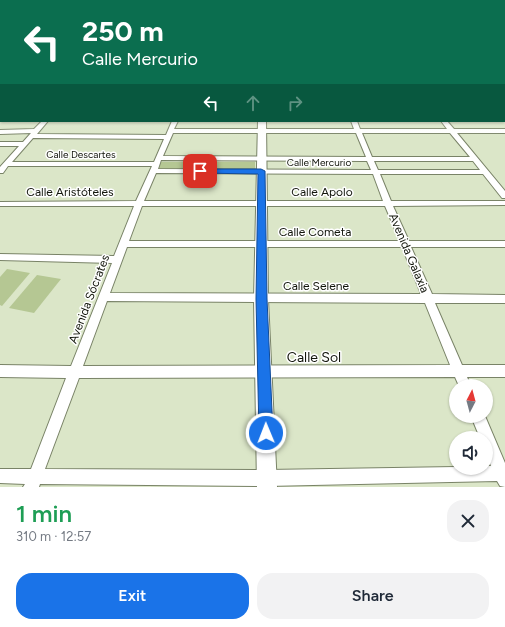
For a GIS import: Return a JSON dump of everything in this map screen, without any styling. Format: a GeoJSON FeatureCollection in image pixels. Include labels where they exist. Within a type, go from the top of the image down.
{"type":"FeatureCollection","features":[{"type":"Feature","properties":{"kind":"street"},"geometry":{"type":"LineString","coordinates":[[2,167],[44,122]]}},
{"type":"Feature","properties":{"kind":"street","name":"Avenida Sócrates"},"geometry":{"type":"LineString","coordinates":[[33,482],[139,204],[175,122]]}},
{"type":"Feature","properties":{"kind":"street","name":"Avenida Galaxia"},"geometry":{"type":"LineString","coordinates":[[354,122],[462,379]]}},
{"type":"Feature","properties":{"kind":"street"},"geometry":{"type":"LineString","coordinates":[[445,122],[505,196]]}},
{"type":"Feature","properties":{"kind":"street"},"geometry":{"type":"LineString","coordinates":[[0,132],[33,134],[170,134],[262,126],[358,131],[505,131]]}},
{"type":"Feature","properties":{"kind":"street"},"geometry":{"type":"LineString","coordinates":[[262,126],[261,244],[267,483]]}},
{"type":"Feature","properties":{"kind":"street"},"geometry":{"type":"LineString","coordinates":[[0,144],[24,144]]}},
{"type":"Feature","properties":{"kind":"street","name":"Calle Mercurio"},"geometry":{"type":"LineString","coordinates":[[157,164],[261,165],[370,159],[475,159]]}},
{"type":"Feature","properties":{"kind":"street","name":"Calle Mercurio"},"geometry":{"type":"LineString","coordinates":[[157,164],[261,165],[375,172],[485,172]]}},
{"type":"Feature","properties":{"kind":"street","name":"Calle Descartes"},"geometry":{"type":"LineString","coordinates":[[2,167],[157,164]]}},
{"type":"Feature","properties":{"kind":"street","name":"Calle Apolo"},"geometry":{"type":"LineString","coordinates":[[139,204],[505,203]]}},
{"type":"Feature","properties":{"kind":"street","name":"Calle Aristóteles"},"geometry":{"type":"LineString","coordinates":[[0,204],[139,204]]}},
{"type":"Feature","properties":{"kind":"street","name":"Calle Cometa"},"geometry":{"type":"LineString","coordinates":[[124,244],[505,244]]}},
{"type":"Feature","properties":{"kind":"street"},"geometry":{"type":"LineString","coordinates":[[0,258],[118,260]]}},
{"type":"Feature","properties":{"kind":"street","name":"Calle Selene"},"geometry":{"type":"LineString","coordinates":[[104,297],[262,299],[505,299]]}},
{"type":"Feature","properties":{"kind":"street","name":"Calle Sol"},"geometry":{"type":"LineString","coordinates":[[0,371],[505,371]]}},
{"type":"Feature","properties":{"kind":"street"},"geometry":{"type":"LineString","coordinates":[[0,476],[33,482],[267,483],[504,476],[481,423]]}},
{"type":"Feature","properties":{"kind":"green space"},"geometry":{"type":"Polygon","coordinates":[[[161,162],[255,162],[255,170],[158,170],[161,162]]]}},
{"type":"Feature","properties":{"kind":"green space"},"geometry":{"type":"Polygon","coordinates":[[[7,269],[30,273],[2,306],[0,305],[0,277],[7,269]]]}},
{"type":"Feature","properties":{"kind":"green space"},"geometry":{"type":"Polygon","coordinates":[[[37,275],[61,279],[34,313],[9,308],[37,275]]]}},
{"type":"Feature","properties":{"kind":"route"},"geometry":{"type":"LineString","coordinates":[[200,171],[261,171],[262,299],[266,433]]}}]}
